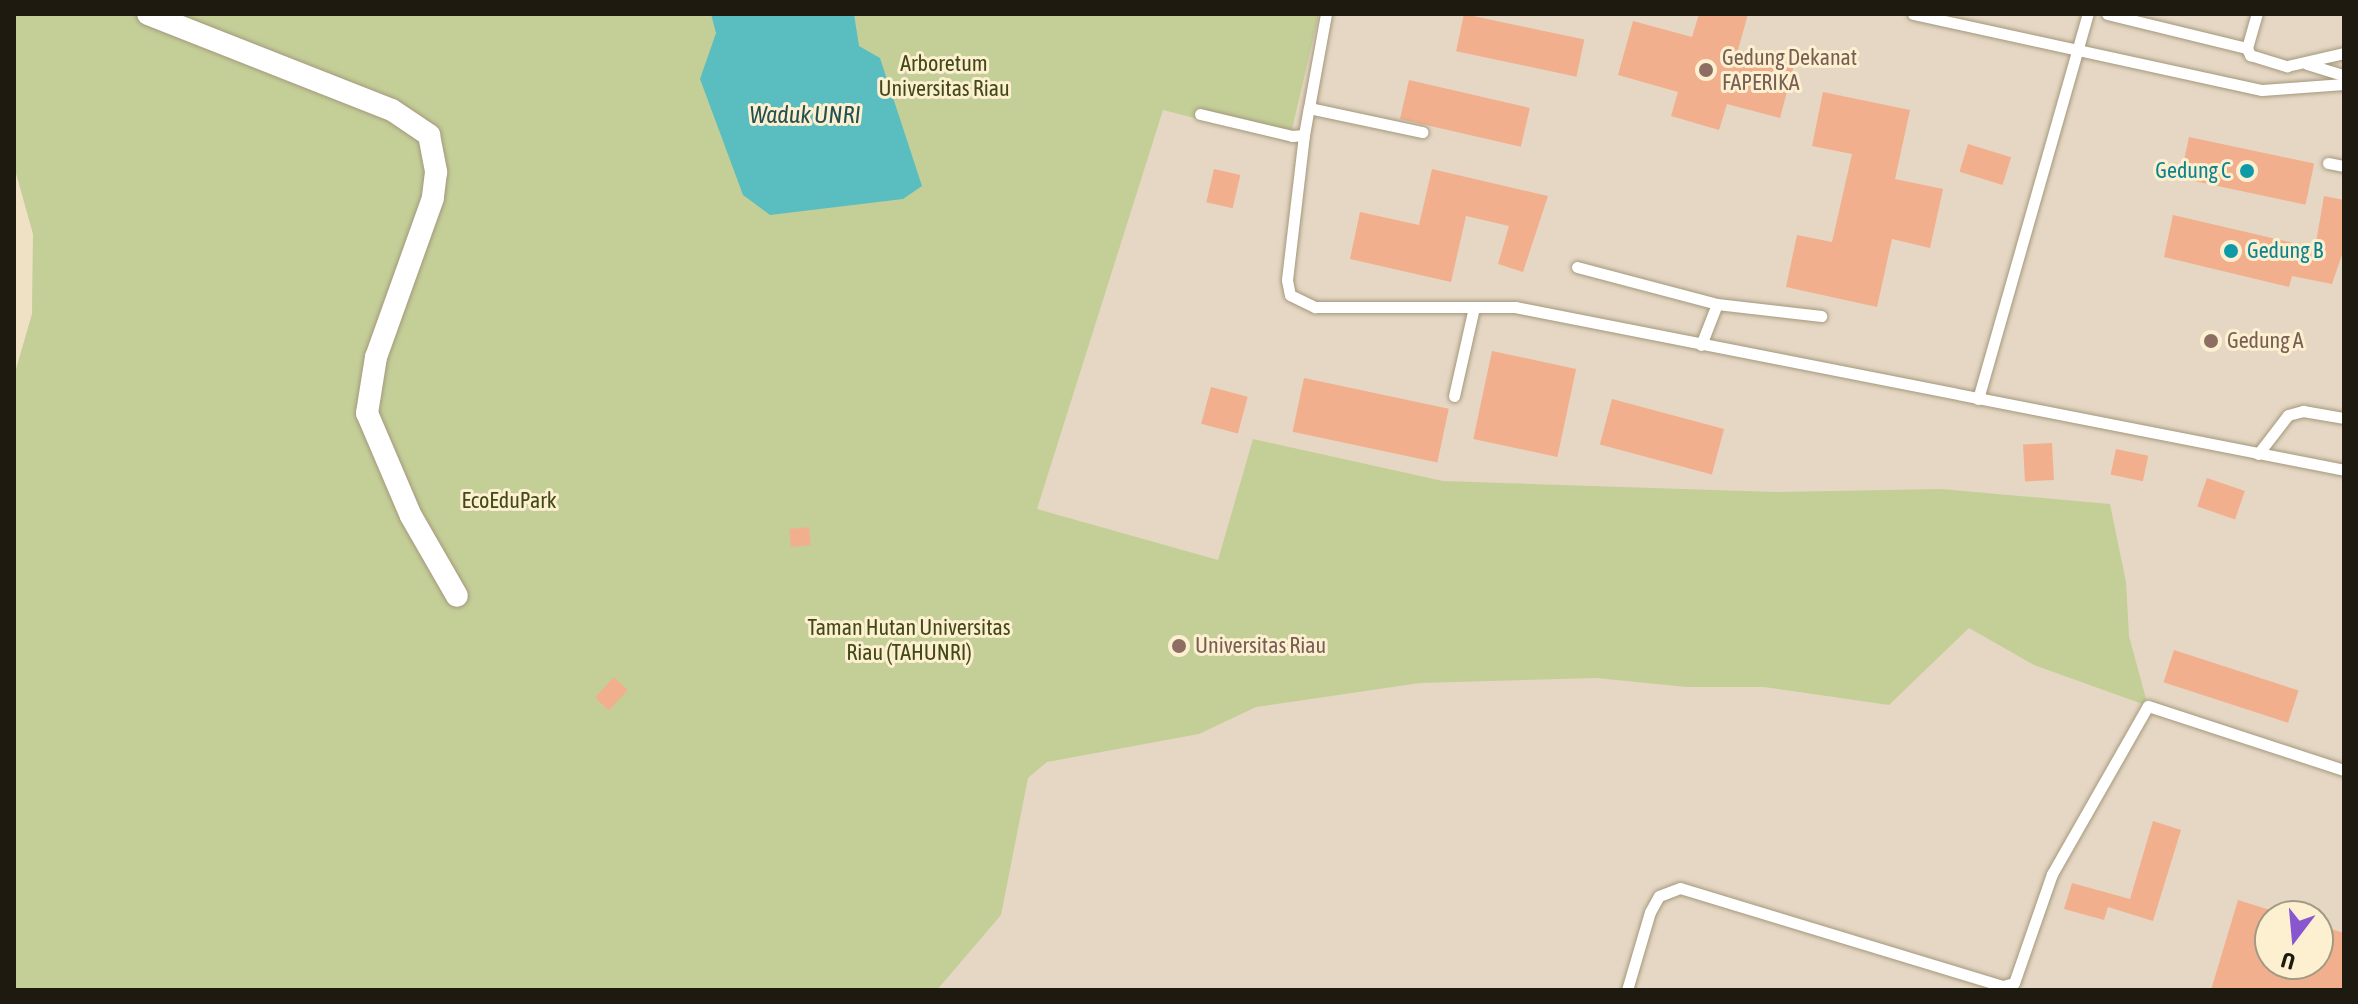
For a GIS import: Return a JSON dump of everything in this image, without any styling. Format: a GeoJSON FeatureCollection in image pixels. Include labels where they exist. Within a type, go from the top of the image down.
{"type":"FeatureCollection","features":[{"type":"Feature","properties":{"kind":"street"},"geometry":{"type":"LineString","coordinates":[[148,14],[392,110],[429,135],[436,172],[433,198],[376,357],[367,413],[381,455],[457,596]]}},
{"type":"Feature","properties":{"kind":"lane"},"geometry":{"type":"LineString","coordinates":[[1326,14],[1304,135],[1287,280],[1290,295],[1315,307],[1515,307],[2344,470]]}},
{"type":"Feature","properties":{"kind":"lane"},"geometry":{"type":"LineString","coordinates":[[1913,14],[2262,90],[2344,84]]}},
{"type":"Feature","properties":{"kind":"lane"},"geometry":{"type":"LineString","coordinates":[[1978,399],[2088,14]]}},
{"type":"Feature","properties":{"kind":"lane"},"geometry":{"type":"LineString","coordinates":[[2107,14],[2247,48],[2263,60],[2306,64],[2344,75]]}},
{"type":"Feature","properties":{"kind":"lane"},"geometry":{"type":"LineString","coordinates":[[2247,48],[2257,14]]}},
{"type":"Feature","properties":{"kind":"lane"},"geometry":{"type":"LineString","coordinates":[[2306,64],[2344,53]]}},
{"type":"Feature","properties":{"kind":"lane"},"geometry":{"type":"LineString","coordinates":[[1309,108],[1422,132]]}},
{"type":"Feature","properties":{"kind":"lane"},"geometry":{"type":"LineString","coordinates":[[1200,114],[1282,135],[1304,135]]}},
{"type":"Feature","properties":{"kind":"lane"},"geometry":{"type":"LineString","coordinates":[[2328,163],[2344,166]]}},
{"type":"Feature","properties":{"kind":"lane"},"geometry":{"type":"LineString","coordinates":[[1577,267],[1717,304],[1821,316]]}},
{"type":"Feature","properties":{"kind":"lane"},"geometry":{"type":"LineString","coordinates":[[1701,345],[1717,304]]}},
{"type":"Feature","properties":{"kind":"lane"},"geometry":{"type":"LineString","coordinates":[[1454,396],[1474,307]]}},
{"type":"Feature","properties":{"kind":"lane"},"geometry":{"type":"LineString","coordinates":[[2258,454],[2288,415],[2303,411],[2344,418]]}},
{"type":"Feature","properties":{"kind":"lane"},"geometry":{"type":"LineString","coordinates":[[1627,990],[1650,912],[1659,896],[1680,888],[2003,986],[2014,983],[2052,874],[2148,706],[2344,770]]}},
{"type":"Feature","properties":{"kind":"shaded area","name":"Universitas Riau"},"geometry":{"type":"Polygon","coordinates":[[[14,14],[2344,14],[2344,990],[14,990],[14,376],[32,314],[33,234],[14,166],[14,14]]]}},
{"type":"Feature","properties":{"kind":"green space","name":"EcoEduPark"},"geometry":{"type":"Polygon","coordinates":[[[14,14],[1319,14],[1289,142],[1163,110],[1037,509],[1218,560],[1253,439],[1443,481],[1775,492],[1941,489],[2110,504],[2126,582],[2129,636],[2148,706],[2034,665],[1969,628],[1889,705],[1764,687],[1687,687],[1596,678],[1420,683],[1256,707],[1199,734],[1047,762],[1028,778],[1001,915],[937,990],[14,990],[14,376],[32,314],[33,234],[14,166],[14,14]]]}},
{"type":"Feature","properties":{"kind":"water","name":"Waduk UNRI"},"geometry":{"type":"Polygon","coordinates":[[[711,14],[854,14],[859,46],[880,58],[922,186],[903,199],[770,215],[743,195],[700,79],[716,33],[711,14]]]}},
{"type":"Feature","properties":{"kind":"building"},"geometry":{"type":"Polygon","coordinates":[[[1464,14],[1584,40],[1576,77],[1456,51],[1464,14]]]}},
{"type":"Feature","properties":{"kind":"building","name":"Gedung Dekanat FAPERIKA"},"geometry":{"type":"Polygon","coordinates":[[[1699,14],[1748,14],[1738,50],[1794,65],[1780,118],[1727,104],[1719,130],[1671,116],[1678,92],[1618,75],[1633,21],[1692,37],[1699,14]]]}},
{"type":"Feature","properties":{"kind":"building"},"geometry":{"type":"Polygon","coordinates":[[[1409,80],[1530,108],[1521,147],[1400,119],[1409,80]]]}},
{"type":"Feature","properties":{"kind":"building"},"geometry":{"type":"Polygon","coordinates":[[[1823,92],[1910,110],[1895,179],[1943,189],[1930,248],[1892,239],[1877,307],[1786,287],[1797,235],[1832,242],[1852,154],[1812,146],[1823,92]]]}},
{"type":"Feature","properties":{"kind":"building","name":"Gedung C"},"geometry":{"type":"Polygon","coordinates":[[[2189,137],[2314,164],[2305,205],[2180,178],[2189,137]]]}},
{"type":"Feature","properties":{"kind":"building"},"geometry":{"type":"Polygon","coordinates":[[[1968,144],[2011,157],[2003,185],[1960,172],[1968,144]]]}},
{"type":"Feature","properties":{"kind":"building"},"geometry":{"type":"Polygon","coordinates":[[[1214,169],[1240,175],[1233,208],[1206,202],[1214,169]]]}},
{"type":"Feature","properties":{"kind":"building"},"geometry":{"type":"Polygon","coordinates":[[[1432,169],[1548,196],[1523,272],[1498,264],[1509,226],[1466,216],[1451,282],[1350,259],[1360,212],[1419,225],[1432,169]]]}},
{"type":"Feature","properties":{"kind":"building","name":"Gedung B"},"geometry":{"type":"Polygon","coordinates":[[[2324,196],[2344,200],[2344,249],[2332,284],[2292,276],[2289,287],[2164,257],[2173,215],[2315,248],[2324,196]]]}},
{"type":"Feature","properties":{"kind":"building"},"geometry":{"type":"Polygon","coordinates":[[[1492,351],[1576,369],[1557,457],[1473,439],[1492,351]]]}},
{"type":"Feature","properties":{"kind":"building"},"geometry":{"type":"Polygon","coordinates":[[[1304,378],[1449,409],[1437,463],[1293,432],[1304,378]]]}},
{"type":"Feature","properties":{"kind":"building"},"geometry":{"type":"Polygon","coordinates":[[[1211,387],[1248,397],[1238,434],[1201,424],[1211,387]]]}},
{"type":"Feature","properties":{"kind":"building"},"geometry":{"type":"Polygon","coordinates":[[[1612,399],[1724,429],[1712,474],[1600,444],[1612,399]]]}},
{"type":"Feature","properties":{"kind":"building"},"geometry":{"type":"Polygon","coordinates":[[[2052,443],[2054,480],[2025,481],[2023,445],[2052,443]]]}},
{"type":"Feature","properties":{"kind":"building"},"geometry":{"type":"Polygon","coordinates":[[[2116,449],[2148,456],[2143,481],[2111,474],[2116,449]]]}},
{"type":"Feature","properties":{"kind":"building"},"geometry":{"type":"Polygon","coordinates":[[[2207,478],[2245,491],[2235,519],[2197,506],[2207,478]]]}},
{"type":"Feature","properties":{"kind":"building"},"geometry":{"type":"Polygon","coordinates":[[[809,527],[811,545],[791,547],[789,529],[809,527]]]}},
{"type":"Feature","properties":{"kind":"building"},"geometry":{"type":"Polygon","coordinates":[[[2174,650],[2299,690],[2288,723],[2163,682],[2174,650]]]}},
{"type":"Feature","properties":{"kind":"building"},"geometry":{"type":"Polygon","coordinates":[[[614,677],[628,690],[609,710],[595,697],[614,677]]]}},
{"type":"Feature","properties":{"kind":"building"},"geometry":{"type":"Polygon","coordinates":[[[2153,821],[2181,830],[2153,921],[2108,907],[2104,920],[2064,909],[2072,883],[2130,899],[2153,821]]]}},
{"type":"Feature","properties":{"kind":"building"},"geometry":{"type":"Polygon","coordinates":[[[2238,900],[2254,905],[2254,980],[2334,980],[2334,930],[2344,933],[2344,990],[2211,990],[2238,900]]]}},
{"type":"Feature","properties":{"kind":"place","name":"Gedung Dekanat FAPERIKA"},"geometry":{"type":"Point","coordinates":[1706,70]}},
{"type":"Feature","properties":{"kind":"place","name":"Gedung C"},"geometry":{"type":"Point","coordinates":[2247,171]}},
{"type":"Feature","properties":{"kind":"place","name":"Gedung B"},"geometry":{"type":"Point","coordinates":[2231,251]}},
{"type":"Feature","properties":{"kind":"place","name":"Gedung A"},"geometry":{"type":"Point","coordinates":[2211,341]}},
{"type":"Feature","properties":{"kind":"place","name":"Universitas Riau"},"geometry":{"type":"Point","coordinates":[1179,646]}},
{"type":"Feature","properties":{"kind":"park label","name":"Arboretum Universitas Riau"},"geometry":{"type":"Point","coordinates":[944,76]}},
{"type":"Feature","properties":{"kind":"park label","name":"Taman Hutan Universitas Riau (TAHUNRI)"},"geometry":{"type":"Point","coordinates":[909,640]}}]}
